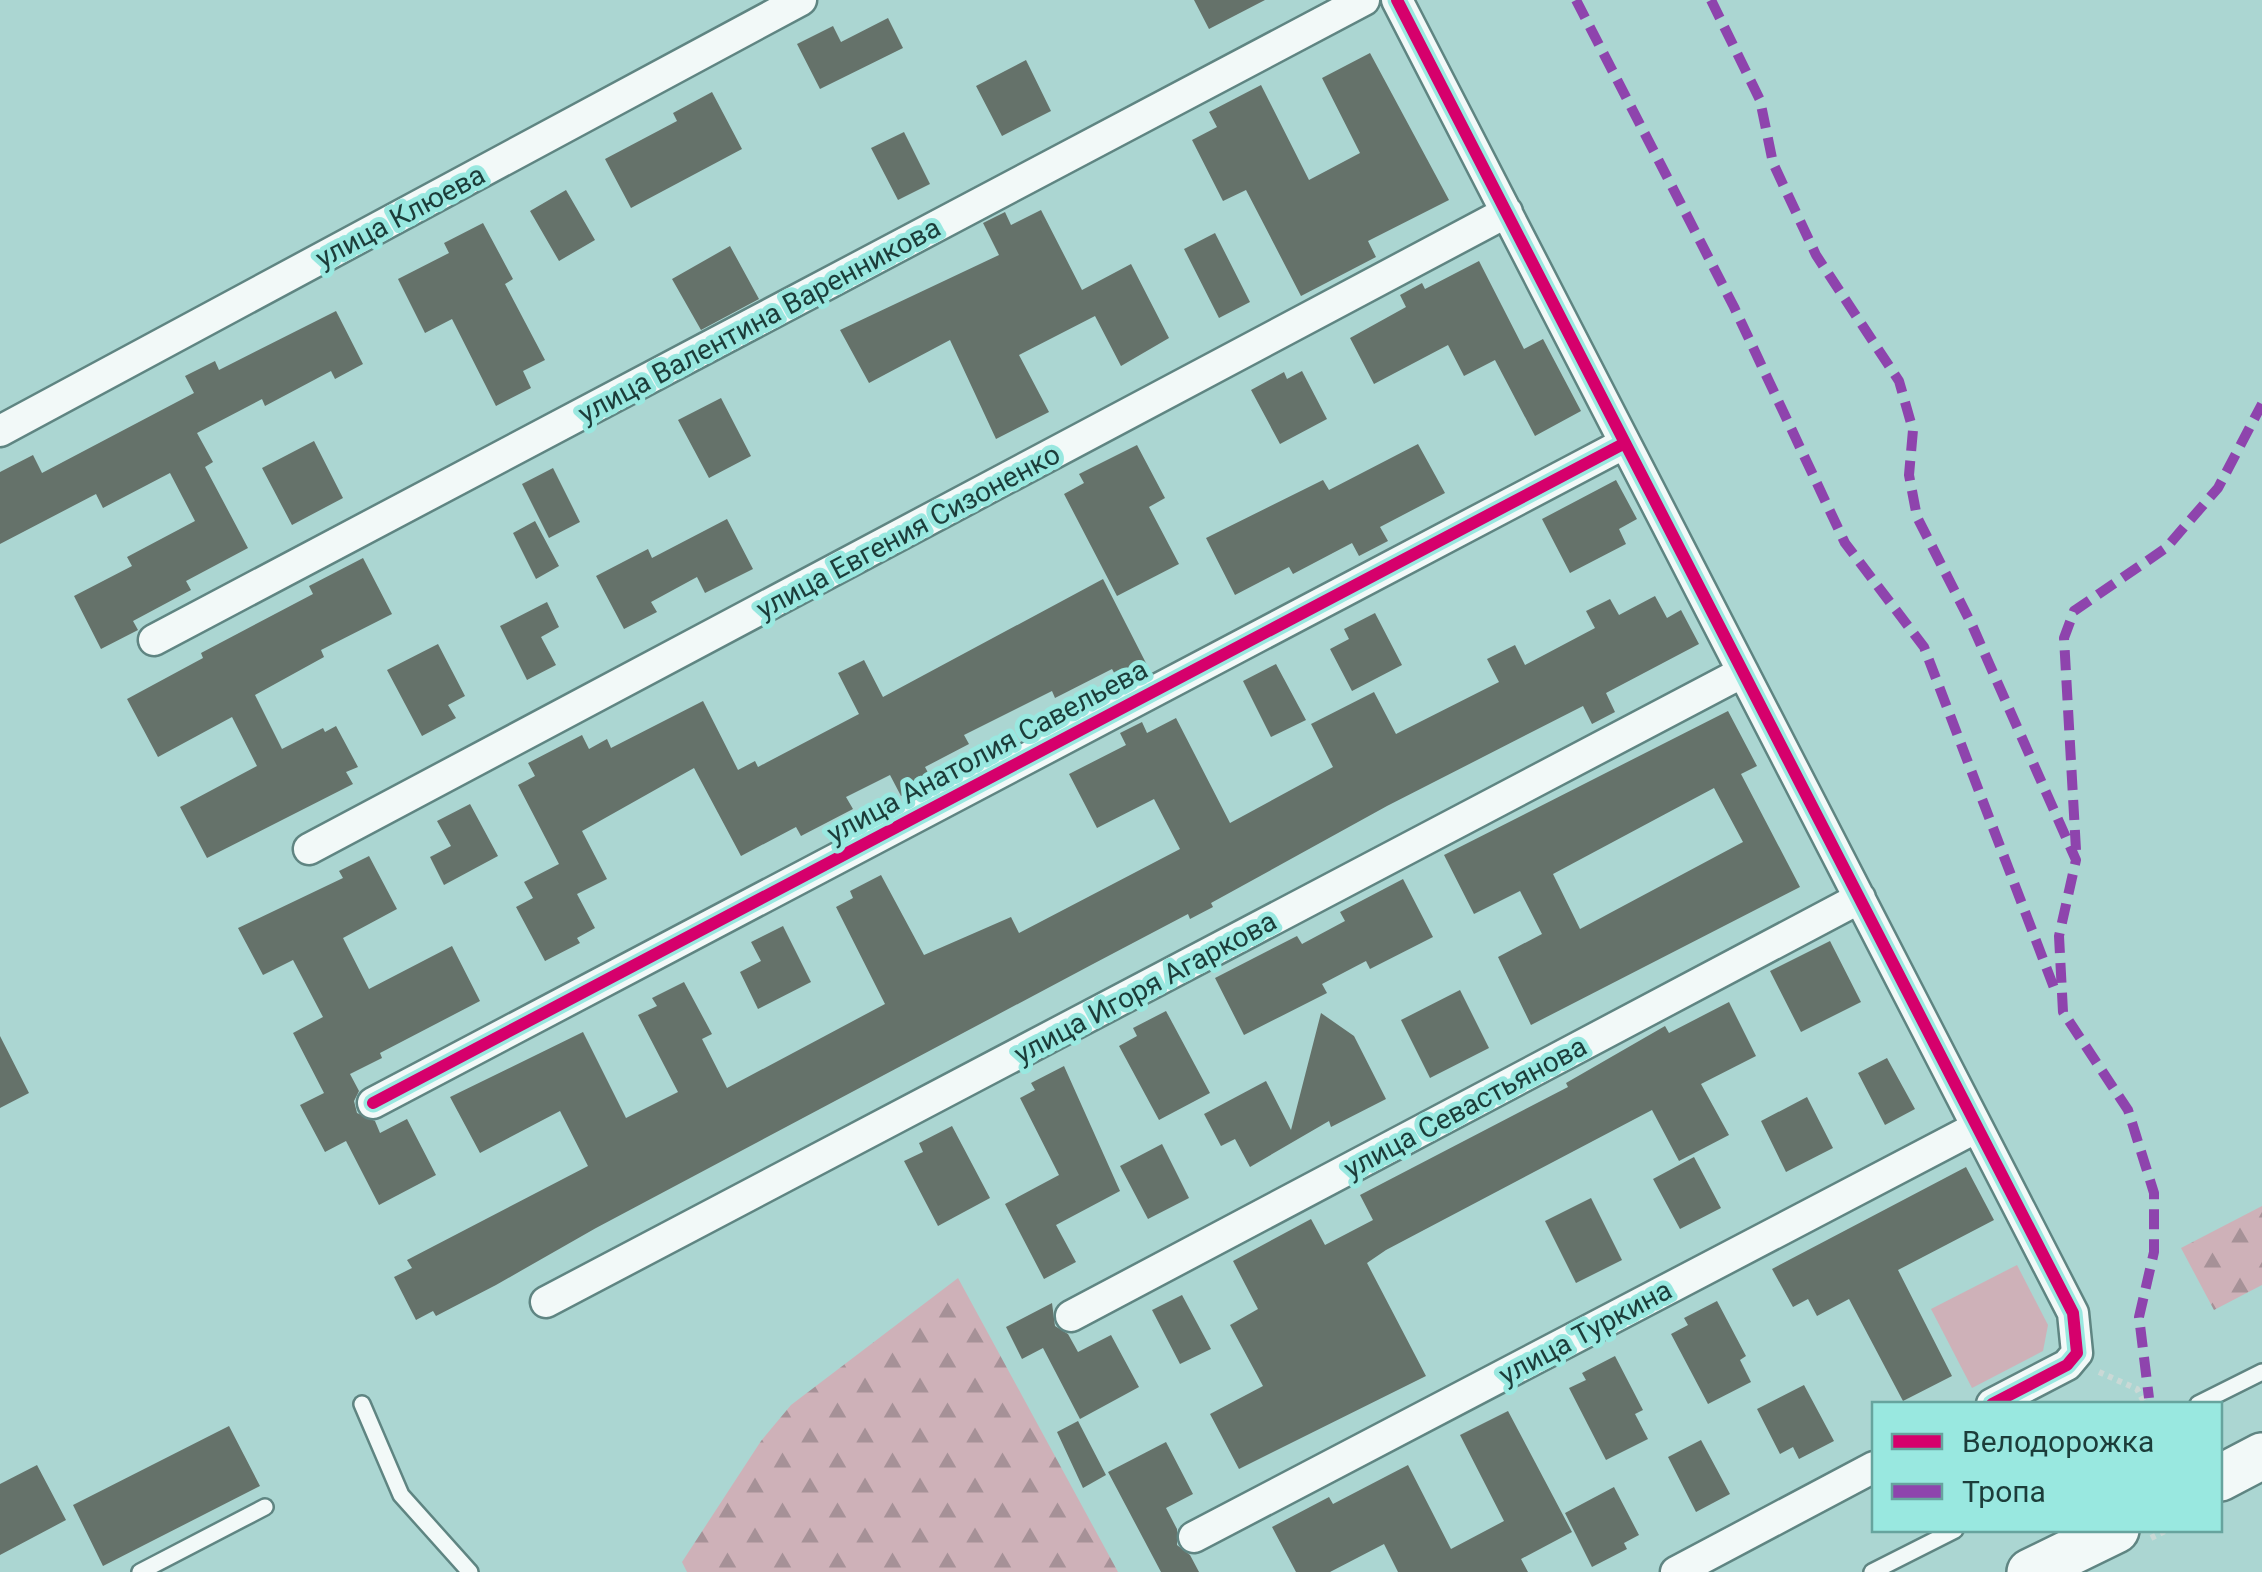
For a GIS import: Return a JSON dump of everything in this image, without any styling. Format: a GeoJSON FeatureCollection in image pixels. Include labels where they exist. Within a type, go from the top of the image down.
{"type":"FeatureCollection","features":[{"type":"Feature","properties":{"kind":"street","name":"улица Клюева"},"geometry":{"type":"LineString","coordinates":[[0,431],[801,0]]}},
{"type":"Feature","properties":{"kind":"street","name":"улица Валентина Варенникова"},"geometry":{"type":"LineString","coordinates":[[154,640],[1364,0]]}},
{"type":"Feature","properties":{"kind":"street"},"geometry":{"type":"LineString","coordinates":[[1397,0],[2073,1313],[2076,1353],[2068,1362],[1996,1402]]}},
{"type":"Feature","properties":{"kind":"street","name":"улица Евгения Сизоненко"},"geometry":{"type":"LineString","coordinates":[[309,849],[1506,212]]}},
{"type":"Feature","properties":{"kind":"street","name":"улица Анатолия Савельева"},"geometry":{"type":"LineString","coordinates":[[373,1103],[1625,443]]}},
{"type":"Feature","properties":{"kind":"street","name":"улица Игоря Агаркова"},"geometry":{"type":"LineString","coordinates":[[546,1302],[1743,672]]}},
{"type":"Feature","properties":{"kind":"street","name":"улица Севастьянова"},"geometry":{"type":"LineString","coordinates":[[1071,1316],[1860,898]]}},
{"type":"Feature","properties":{"kind":"street","name":"улица Туркина"},"geometry":{"type":"LineString","coordinates":[[1194,1537],[1977,1127]]}},
{"type":"Feature","properties":{"kind":"street"},"geometry":{"type":"LineString","coordinates":[[2222,1477],[2262,1456]]}},
{"type":"Feature","properties":{"kind":"street"},"geometry":{"type":"LineString","coordinates":[[1676,1572],[1872,1468]]}},
{"type":"Feature","properties":{"kind":"street"},"geometry":{"type":"LineString","coordinates":[[2030,1572],[2112,1532]]}},
{"type":"Feature","properties":{"kind":"lane"},"geometry":{"type":"LineString","coordinates":[[2202,1402],[2262,1372]]}},
{"type":"Feature","properties":{"kind":"lane"},"geometry":{"type":"LineString","coordinates":[[362,1404],[401,1495],[470,1572]]}},
{"type":"Feature","properties":{"kind":"lane"},"geometry":{"type":"LineString","coordinates":[[140,1572],[265,1507]]}},
{"type":"Feature","properties":{"kind":"lane"},"geometry":{"type":"LineString","coordinates":[[1872,1572],[1951,1532]]}},
{"type":"Feature","properties":{"kind":"path"},"geometry":{"type":"LineString","coordinates":[[2068,1362],[2136,1388],[2144,1402]]}},
{"type":"Feature","properties":{"kind":"green space"},"geometry":{"type":"Polygon","coordinates":[[[2262,1206],[2262,1285],[2214,1310],[2181,1248],[2262,1206]]]}},
{"type":"Feature","properties":{"kind":"green space"},"geometry":{"type":"Polygon","coordinates":[[[2017,1265],[2048,1325],[2043,1351],[1972,1388],[1931,1309],[2017,1265]]]}},
{"type":"Feature","properties":{"kind":"green space"},"geometry":{"type":"Polygon","coordinates":[[[958,1278],[1118,1572],[687,1572],[682,1562],[761,1441],[791,1405],[958,1278]]]}},
{"type":"Feature","properties":{"kind":"building"},"geometry":{"type":"Polygon","coordinates":[[[1194,0],[1265,0],[1209,29],[1194,0]]]}},
{"type":"Feature","properties":{"kind":"building"},"geometry":{"type":"Polygon","coordinates":[[[888,18],[903,48],[820,89],[797,44],[833,26],[841,42],[888,18]]]}},
{"type":"Feature","properties":{"kind":"building"},"geometry":{"type":"Polygon","coordinates":[[[1370,53],[1449,200],[1368,241],[1376,257],[1301,296],[1246,190],[1223,201],[1192,140],[1217,127],[1209,112],[1261,85],[1309,180],[1360,153],[1322,78],[1370,53]]]}},
{"type":"Feature","properties":{"kind":"building"},"geometry":{"type":"Polygon","coordinates":[[[1026,60],[1051,111],[1002,136],[976,86],[1026,60]]]}},
{"type":"Feature","properties":{"kind":"building"},"geometry":{"type":"Polygon","coordinates":[[[712,92],[742,149],[631,208],[605,159],[677,121],[673,113],[712,92]]]}},
{"type":"Feature","properties":{"kind":"building"},"geometry":{"type":"Polygon","coordinates":[[[904,132],[930,184],[898,200],[871,148],[904,132]]]}},
{"type":"Feature","properties":{"kind":"building"},"geometry":{"type":"Polygon","coordinates":[[[566,190],[595,240],[559,261],[530,211],[566,190]]]}},
{"type":"Feature","properties":{"kind":"building"},"geometry":{"type":"Polygon","coordinates":[[[1041,210],[1082,290],[1131,264],[1169,338],[1121,366],[1095,316],[1019,355],[1049,412],[996,439],[950,340],[869,383],[840,330],[999,255],[983,223],[1005,212],[1011,225],[1041,210]]]}},
{"type":"Feature","properties":{"kind":"building"},"geometry":{"type":"Polygon","coordinates":[[[483,223],[513,279],[505,284],[545,360],[523,371],[531,388],[496,406],[452,319],[425,333],[398,279],[449,253],[444,243],[483,223]]]}},
{"type":"Feature","properties":{"kind":"building"},"geometry":{"type":"Polygon","coordinates":[[[1215,233],[1250,302],[1219,318],[1184,249],[1215,233]]]}},
{"type":"Feature","properties":{"kind":"building"},"geometry":{"type":"Polygon","coordinates":[[[730,246],[759,299],[701,330],[672,279],[730,246]]]}},
{"type":"Feature","properties":{"kind":"building"},"geometry":{"type":"Polygon","coordinates":[[[1479,261],[1524,349],[1543,339],[1581,411],[1535,436],[1495,360],[1464,376],[1448,345],[1374,384],[1350,338],[1406,307],[1400,295],[1422,283],[1425,289],[1479,261]]]}},
{"type":"Feature","properties":{"kind":"building"},"geometry":{"type":"Polygon","coordinates":[[[336,311],[363,364],[335,379],[331,371],[265,406],[262,399],[197,433],[213,462],[205,467],[248,548],[186,581],[191,590],[133,621],[138,630],[101,649],[74,596],[132,566],[127,557],[195,521],[170,473],[103,508],[96,494],[0,544],[0,472],[33,455],[42,473],[194,393],[185,376],[215,361],[219,370],[336,311]]]}},
{"type":"Feature","properties":{"kind":"building"},"geometry":{"type":"Polygon","coordinates":[[[1302,371],[1327,419],[1280,444],[1251,390],[1284,372],[1287,379],[1302,371]]]}},
{"type":"Feature","properties":{"kind":"building"},"geometry":{"type":"Polygon","coordinates":[[[721,398],[751,456],[709,478],[678,420],[721,398]]]}},
{"type":"Feature","properties":{"kind":"building"},"geometry":{"type":"Polygon","coordinates":[[[314,441],[343,498],[292,525],[262,468],[314,441]]]}},
{"type":"Feature","properties":{"kind":"building"},"geometry":{"type":"Polygon","coordinates":[[[1418,444],[1445,493],[1380,527],[1388,541],[1359,556],[1352,543],[1293,574],[1289,567],[1235,595],[1206,538],[1323,480],[1329,490],[1418,444]]]}},
{"type":"Feature","properties":{"kind":"building"},"geometry":{"type":"Polygon","coordinates":[[[1137,445],[1165,498],[1149,507],[1179,564],[1117,596],[1064,494],[1084,483],[1079,474],[1137,445]]]}},
{"type":"Feature","properties":{"kind":"building"},"geometry":{"type":"Polygon","coordinates":[[[553,468],[580,522],[549,538],[522,484],[553,468]]]}},
{"type":"Feature","properties":{"kind":"building"},"geometry":{"type":"Polygon","coordinates":[[[1616,480],[1637,519],[1619,529],[1626,544],[1570,573],[1542,519],[1616,480]]]}},
{"type":"Feature","properties":{"kind":"building"},"geometry":{"type":"Polygon","coordinates":[[[727,519],[753,569],[705,593],[697,577],[651,602],[657,612],[624,629],[596,576],[648,549],[652,558],[727,519]]]}},
{"type":"Feature","properties":{"kind":"building"},"geometry":{"type":"Polygon","coordinates":[[[535,521],[559,566],[536,579],[513,533],[535,521]]]}},
{"type":"Feature","properties":{"kind":"building"},"geometry":{"type":"Polygon","coordinates":[[[363,558],[392,614],[321,650],[324,657],[255,695],[282,749],[323,728],[325,732],[336,726],[358,767],[346,772],[353,784],[207,858],[180,807],[257,766],[232,717],[158,757],[127,699],[203,658],[201,653],[313,594],[309,586],[363,558]]]}},
{"type":"Feature","properties":{"kind":"building"},"geometry":{"type":"Polygon","coordinates":[[[1103,579],[1148,667],[1119,682],[1112,669],[1055,698],[1052,691],[964,735],[969,744],[925,767],[932,780],[901,796],[890,775],[846,797],[853,809],[801,836],[796,827],[741,856],[694,768],[582,831],[607,879],[577,894],[595,928],[577,938],[580,943],[545,961],[516,907],[533,898],[524,882],[559,864],[518,785],[535,776],[528,763],[582,735],[589,749],[607,739],[611,748],[703,701],[738,770],[755,761],[758,767],[859,714],[838,673],[864,660],[883,697],[1103,579]]]}},
{"type":"Feature","properties":{"kind":"building"},"geometry":{"type":"Polygon","coordinates":[[[1655,596],[1667,618],[1681,610],[1699,644],[1606,693],[1615,712],[1592,724],[1583,706],[1387,806],[1211,903],[1213,907],[1190,919],[1188,914],[1093,964],[496,1285],[436,1316],[433,1311],[416,1320],[394,1277],[412,1268],[407,1260],[588,1166],[560,1111],[480,1153],[450,1097],[583,1032],[626,1118],[678,1092],[638,1015],[657,1006],[652,998],[684,982],[712,1034],[702,1039],[727,1088],[885,1004],[836,907],[853,898],[850,891],[881,875],[924,955],[1011,917],[1019,933],[1180,849],[1154,799],[1097,828],[1069,774],[1126,745],[1120,733],[1142,722],[1147,733],[1176,718],[1230,823],[1333,767],[1311,724],[1374,692],[1396,734],[1499,682],[1487,659],[1515,645],[1525,665],[1595,628],[1586,611],[1610,599],[1619,615],[1655,596]]]}},
{"type":"Feature","properties":{"kind":"building"},"geometry":{"type":"Polygon","coordinates":[[[547,602],[559,627],[541,637],[556,665],[527,680],[500,626],[547,602]]]}},
{"type":"Feature","properties":{"kind":"building"},"geometry":{"type":"Polygon","coordinates":[[[1375,613],[1402,665],[1352,691],[1330,649],[1349,639],[1344,629],[1375,613]]]}},
{"type":"Feature","properties":{"kind":"building"},"geometry":{"type":"Polygon","coordinates":[[[438,644],[465,696],[448,705],[456,718],[422,736],[387,670],[438,644]]]}},
{"type":"Feature","properties":{"kind":"building"},"geometry":{"type":"Polygon","coordinates":[[[1276,664],[1306,720],[1271,737],[1243,681],[1276,664]]]}},
{"type":"Feature","properties":{"kind":"building"},"geometry":{"type":"Polygon","coordinates":[[[1728,711],[1757,766],[1741,774],[1800,887],[1531,1025],[1498,957],[1542,934],[1520,891],[1474,914],[1444,855],[1728,711]],[[1714,788],[1553,874],[1580,929],[1743,842],[1714,788]]]}},
{"type":"Feature","properties":{"kind":"building"},"geometry":{"type":"Polygon","coordinates":[[[470,804],[498,856],[444,885],[430,857],[451,846],[437,821],[470,804]]]}},
{"type":"Feature","properties":{"kind":"building"},"geometry":{"type":"Polygon","coordinates":[[[369,856],[397,909],[343,938],[369,989],[452,946],[480,1001],[380,1053],[382,1058],[350,1074],[359,1091],[354,1101],[357,1113],[375,1121],[380,1133],[407,1119],[436,1175],[379,1205],[346,1141],[325,1152],[300,1105],[324,1093],[293,1033],[323,1017],[293,960],[263,975],[238,928],[343,878],[339,871],[369,856]]]}},
{"type":"Feature","properties":{"kind":"building"},"geometry":{"type":"Polygon","coordinates":[[[1403,879],[1433,937],[1370,969],[1366,961],[1322,984],[1327,993],[1244,1035],[1215,978],[1297,936],[1302,944],[1345,921],[1340,912],[1403,879]]]}},
{"type":"Feature","properties":{"kind":"building"},"geometry":{"type":"Polygon","coordinates":[[[783,926],[811,982],[758,1009],[740,972],[761,961],[751,942],[783,926]]]}},
{"type":"Feature","properties":{"kind":"building"},"geometry":{"type":"Polygon","coordinates":[[[1830,941],[1861,1002],[1801,1032],[1770,971],[1830,941]]]}},
{"type":"Feature","properties":{"kind":"building"},"geometry":{"type":"Polygon","coordinates":[[[1460,990],[1489,1048],[1430,1078],[1401,1020],[1460,990]]]}},
{"type":"Feature","properties":{"kind":"building"},"geometry":{"type":"Polygon","coordinates":[[[1729,1002],[1756,1056],[1701,1084],[1729,1135],[1679,1161],[1652,1110],[1386,1250],[1367,1263],[1426,1376],[1239,1469],[1210,1414],[1263,1386],[1230,1325],[1258,1309],[1233,1261],[1311,1219],[1325,1245],[1373,1220],[1360,1195],[1568,1087],[1566,1083],[1665,1026],[1669,1033],[1729,1002]]]}},
{"type":"Feature","properties":{"kind":"building"},"geometry":{"type":"Polygon","coordinates":[[[1166,1011],[1210,1093],[1159,1120],[1119,1046],[1137,1036],[1133,1028],[1166,1011]]]}},
{"type":"Feature","properties":{"kind":"building"},"geometry":{"type":"Polygon","coordinates":[[[1321,1013],[1354,1036],[1386,1099],[1331,1127],[1329,1121],[1250,1167],[1235,1139],[1221,1146],[1204,1114],[1266,1081],[1291,1130],[1321,1013]]]}},
{"type":"Feature","properties":{"kind":"building"},"geometry":{"type":"Polygon","coordinates":[[[0,1036],[29,1093],[0,1108],[0,1036]]]}},
{"type":"Feature","properties":{"kind":"building"},"geometry":{"type":"Polygon","coordinates":[[[1887,1058],[1915,1109],[1885,1125],[1858,1073],[1887,1058]]]}},
{"type":"Feature","properties":{"kind":"building"},"geometry":{"type":"Polygon","coordinates":[[[1064,1066],[1120,1191],[1056,1225],[1076,1262],[1044,1279],[1005,1204],[1059,1175],[1020,1098],[1035,1090],[1031,1083],[1064,1066]]]}},
{"type":"Feature","properties":{"kind":"building"},"geometry":{"type":"Polygon","coordinates":[[[1807,1097],[1833,1148],[1786,1172],[1761,1121],[1807,1097]]]}},
{"type":"Feature","properties":{"kind":"building"},"geometry":{"type":"Polygon","coordinates":[[[952,1126],[990,1198],[938,1226],[904,1161],[923,1152],[919,1143],[952,1126]]]}},
{"type":"Feature","properties":{"kind":"building"},"geometry":{"type":"Polygon","coordinates":[[[1162,1144],[1189,1198],[1148,1219],[1120,1166],[1162,1144]]]}},
{"type":"Feature","properties":{"kind":"building"},"geometry":{"type":"Polygon","coordinates":[[[1694,1157],[1721,1208],[1680,1229],[1653,1179],[1694,1157]]]}},
{"type":"Feature","properties":{"kind":"building"},"geometry":{"type":"Polygon","coordinates":[[[1966,1167],[1994,1220],[1898,1270],[1952,1376],[1903,1401],[1849,1299],[1817,1316],[1808,1299],[1793,1307],[1772,1269],[1966,1167]]]}},
{"type":"Feature","properties":{"kind":"building"},"geometry":{"type":"Polygon","coordinates":[[[1591,1198],[1622,1260],[1576,1283],[1545,1221],[1591,1198]]]}},
{"type":"Feature","properties":{"kind":"building"},"geometry":{"type":"Polygon","coordinates":[[[1182,1295],[1211,1349],[1180,1364],[1152,1310],[1182,1295]]]}},
{"type":"Feature","properties":{"kind":"building"},"geometry":{"type":"Polygon","coordinates":[[[1717,1301],[1746,1356],[1740,1360],[1751,1382],[1708,1404],[1671,1334],[1688,1325],[1684,1318],[1717,1301]]]}},
{"type":"Feature","properties":{"kind":"building"},"geometry":{"type":"Polygon","coordinates":[[[1052,1303],[1055,1326],[1068,1334],[1078,1352],[1111,1335],[1139,1387],[1080,1419],[1043,1348],[1022,1359],[1006,1327],[1052,1303]]]}},
{"type":"Feature","properties":{"kind":"building"},"geometry":{"type":"Polygon","coordinates":[[[1615,1356],[1643,1410],[1635,1414],[1648,1439],[1606,1460],[1569,1388],[1586,1380],[1582,1373],[1615,1356]]]}},
{"type":"Feature","properties":{"kind":"building"},"geometry":{"type":"Polygon","coordinates":[[[1804,1385],[1834,1441],[1799,1459],[1793,1447],[1780,1454],[1757,1409],[1804,1385]]]}},
{"type":"Feature","properties":{"kind":"building"},"geometry":{"type":"Polygon","coordinates":[[[1508,1411],[1572,1532],[1521,1559],[1528,1572],[1398,1572],[1384,1544],[1330,1572],[1296,1572],[1272,1527],[1329,1497],[1333,1504],[1408,1465],[1451,1549],[1504,1521],[1460,1435],[1508,1411]]]}},
{"type":"Feature","properties":{"kind":"building"},"geometry":{"type":"Polygon","coordinates":[[[1078,1421],[1106,1475],[1083,1488],[1057,1432],[1078,1421]]]}},
{"type":"Feature","properties":{"kind":"building"},"geometry":{"type":"Polygon","coordinates":[[[229,1426],[260,1486],[103,1566],[73,1505],[229,1426]]]}},
{"type":"Feature","properties":{"kind":"building"},"geometry":{"type":"Polygon","coordinates":[[[1701,1440],[1730,1494],[1696,1512],[1668,1457],[1701,1440]]]}},
{"type":"Feature","properties":{"kind":"building"},"geometry":{"type":"Polygon","coordinates":[[[1166,1442],[1193,1494],[1166,1508],[1177,1529],[1177,1545],[1190,1555],[1199,1572],[1161,1572],[1108,1472],[1166,1442]]]}},
{"type":"Feature","properties":{"kind":"building"},"geometry":{"type":"Polygon","coordinates":[[[37,1465],[66,1520],[0,1555],[0,1484],[37,1465]]]}},
{"type":"Feature","properties":{"kind":"building"},"geometry":{"type":"Polygon","coordinates":[[[1614,1487],[1639,1535],[1624,1543],[1627,1549],[1592,1567],[1565,1513],[1614,1487]]]}},
{"type":"Feature","properties":{"kind":"marked path"},"geometry":{"type":"LineString","coordinates":[[1576,0],[1734,307],[1845,543],[1924,647],[2056,993]]}},
{"type":"Feature","properties":{"kind":"marked path"},"geometry":{"type":"LineString","coordinates":[[1711,0],[1760,100],[1773,163],[1816,255],[1899,381],[1913,430],[1909,475],[1917,517],[1972,625],[2076,860],[2059,936],[2063,1012],[2128,1110],[2154,1193],[2154,1252],[2139,1317],[2149,1398]]}},
{"type":"Feature","properties":{"kind":"marked path"},"geometry":{"type":"LineString","coordinates":[[2076,850],[2064,638],[2074,611],[2166,548],[2218,488],[2262,404]]}},
{"type":"Feature","properties":{"kind":"cycle path"},"geometry":{"type":"LineString","coordinates":[[1397,0],[2073,1313],[2077,1353],[2067,1365],[1996,1402]]}},
{"type":"Feature","properties":{"kind":"cycle path"},"geometry":{"type":"LineString","coordinates":[[373,1103],[1625,443]]}}]}
